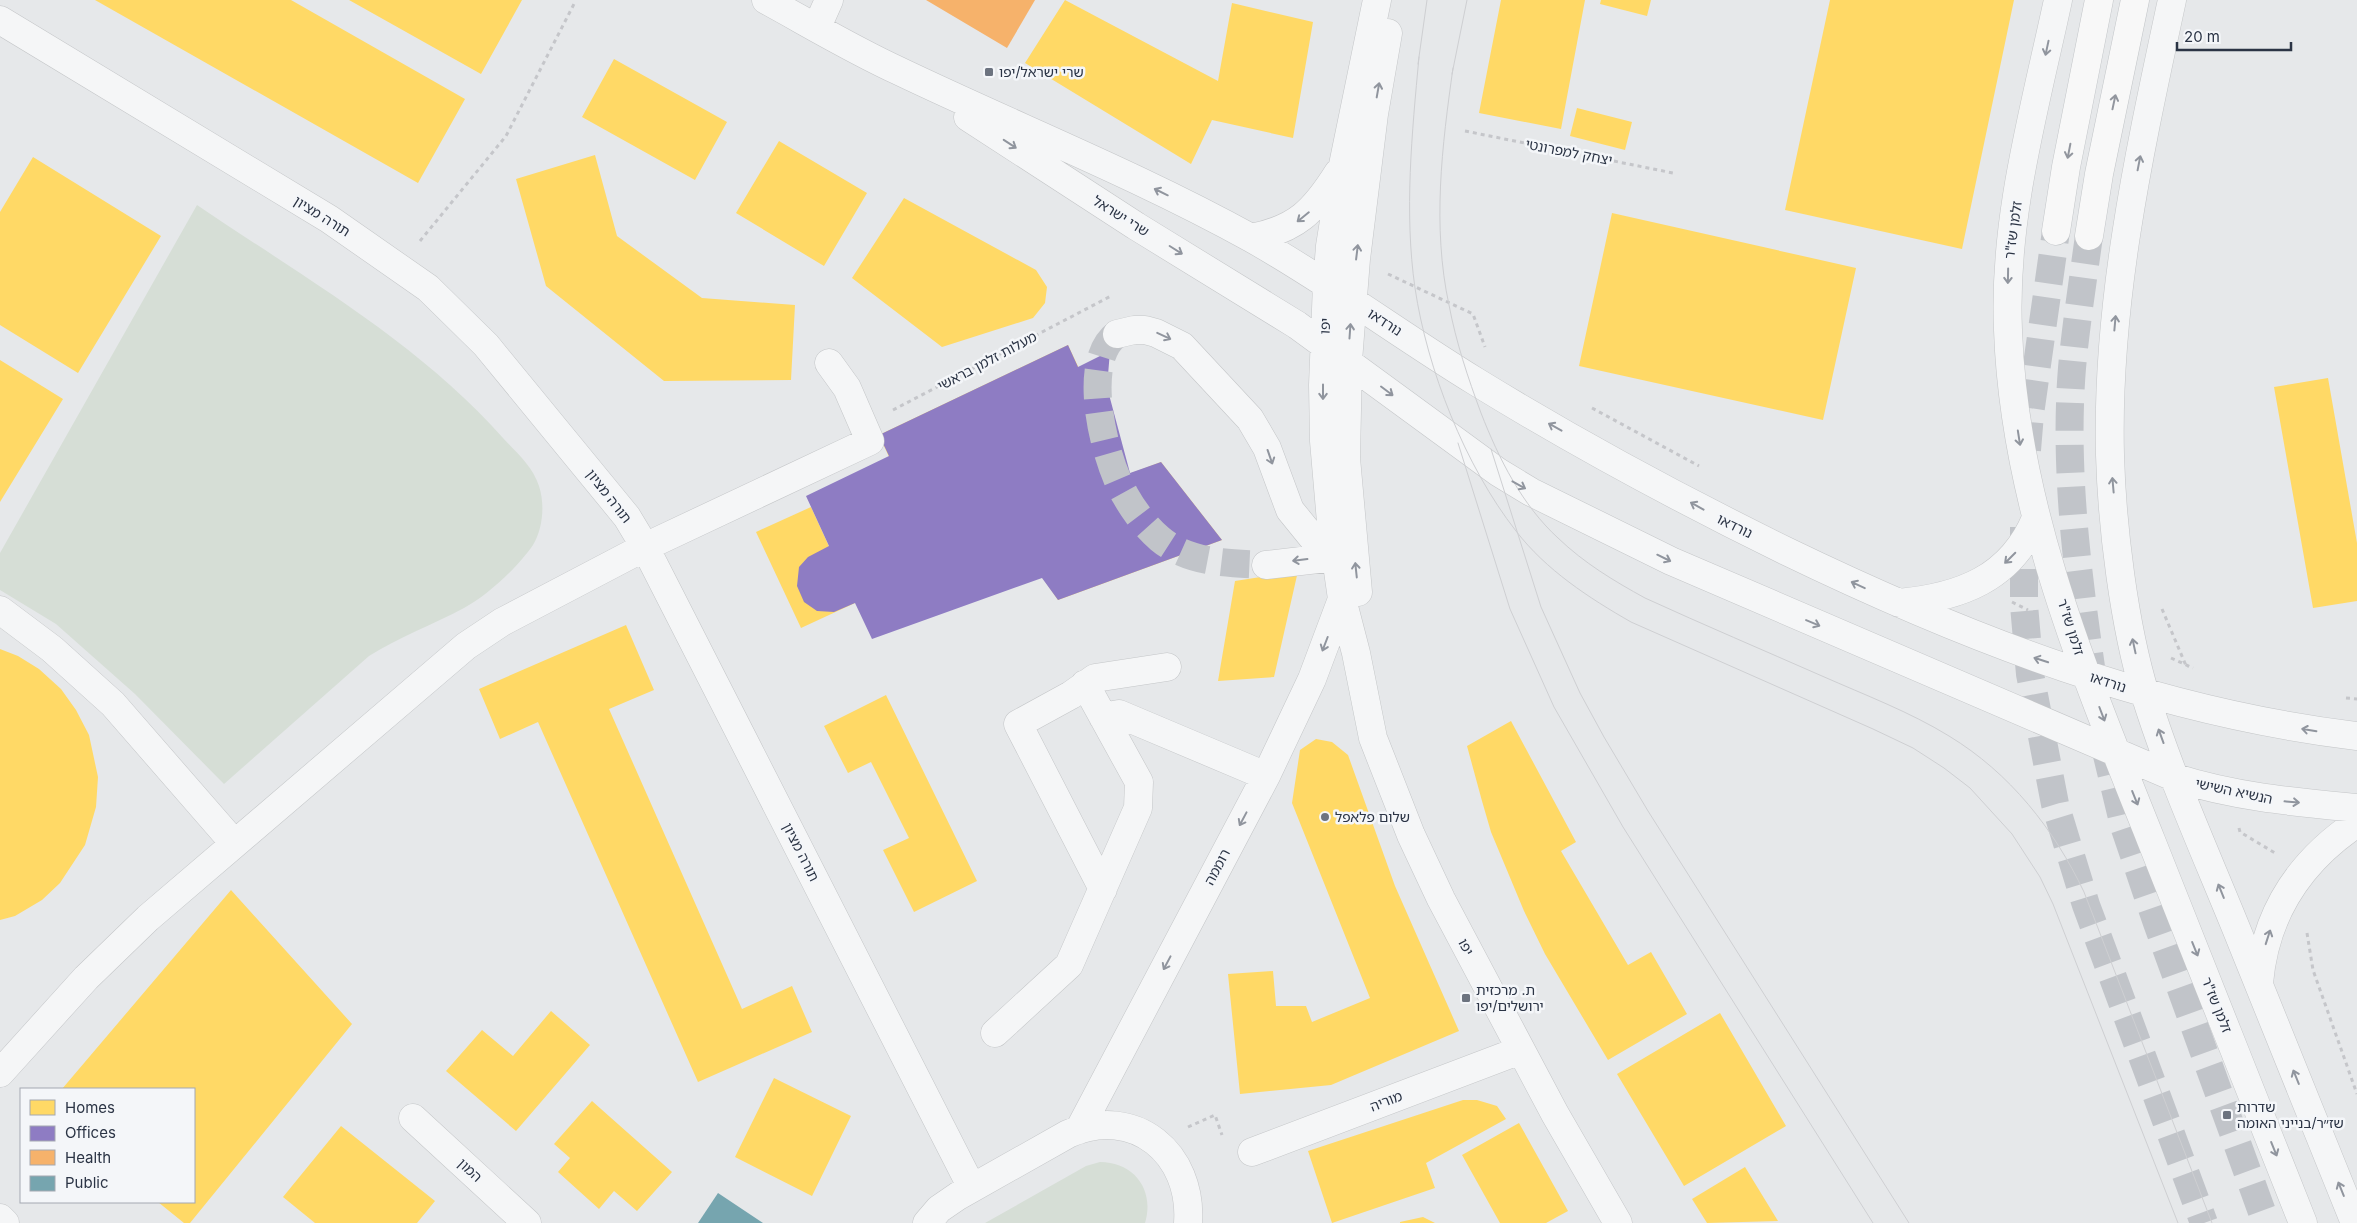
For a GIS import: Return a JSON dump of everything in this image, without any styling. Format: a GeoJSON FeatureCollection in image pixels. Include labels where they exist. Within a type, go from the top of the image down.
{"type":"FeatureCollection","features":[{"type":"Feature","properties":{"kind":"main road"},"geometry":{"type":"LineString","coordinates":[[2056,230],[2066,167],[2099,0]]}},
{"type":"Feature","properties":{"kind":"main road"},"geometry":{"type":"LineString","coordinates":[[2089,236],[2099,174],[2135,0]]}},
{"type":"Feature","properties":{"kind":"street","name":"שרי ישראל"},"geometry":{"type":"LineString","coordinates":[[766,0],[896,70],[1089,157],[1251,238],[1352,300]]}},
{"type":"Feature","properties":{"kind":"street"},"geometry":{"type":"LineString","coordinates":[[817,27],[829,0]]}},
{"type":"Feature","properties":{"kind":"street","name":"יפו"},"geometry":{"type":"LineString","coordinates":[[1377,0],[1343,165],[1327,284],[1324,343],[1324,441],[1335,557],[1342,599],[1356,653],[1373,738],[1396,800],[1441,900],[1555,1114],[1618,1223]]}},
{"type":"Feature","properties":{"kind":"street","name":"יפו"},"geometry":{"type":"LineString","coordinates":[[1356,653],[1358,592],[1346,458],[1348,361],[1356,259],[1374,114],[1395,0]]}},
{"type":"Feature","properties":{"kind":"street","name":"זלמן שז\"ר"},"geometry":{"type":"LineString","coordinates":[[2058,0],[2021,170],[2008,262],[2007,328],[2012,391],[2022,455],[2036,518],[2087,675],[2116,753],[2303,1223]]}},
{"type":"Feature","properties":{"kind":"street"},"geometry":{"type":"LineString","coordinates":[[2172,0],[2132,198],[2118,283],[2110,376],[2110,457],[2123,582],[2145,694],[2176,778],[2355,1223]]}},
{"type":"Feature","properties":{"kind":"street","name":"תורה מציון"},"geometry":{"type":"LineString","coordinates":[[0,20],[329,219],[428,288],[486,344],[627,518],[645,547],[972,1188]]}},
{"type":"Feature","properties":{"kind":"street","name":"שרי ישראל"},"geometry":{"type":"LineString","coordinates":[[896,70],[1056,175],[1324,343],[1348,361]]}},
{"type":"Feature","properties":{"kind":"street"},"geometry":{"type":"LineString","coordinates":[[1251,238],[1280,231],[1307,214],[1323,197],[1343,165]]}},
{"type":"Feature","properties":{"kind":"street","name":"נורדאו"},"geometry":{"type":"LineString","coordinates":[[1352,300],[1468,377],[1718,518],[1897,603],[2000,646],[2145,694]]}},
{"type":"Feature","properties":{"kind":"street"},"geometry":{"type":"LineString","coordinates":[[1117,334],[1134,330],[1145,330],[1156,333],[1182,346],[1250,419],[1266,448],[1290,510],[1316,542],[1335,557]]}},
{"type":"Feature","properties":{"kind":"street"},"geometry":{"type":"LineString","coordinates":[[1348,361],[1463,448],[1531,492],[1671,561],[2116,753]]}},
{"type":"Feature","properties":{"kind":"street"},"geometry":{"type":"LineString","coordinates":[[0,1073],[116,947],[234,843],[466,646],[502,622],[645,547],[870,441],[847,388],[828,363]]}},
{"type":"Feature","properties":{"kind":"street"},"geometry":{"type":"LineString","coordinates":[[1897,603],[1929,600],[1959,592],[1988,577],[2021,546],[2036,518]]}},
{"type":"Feature","properties":{"kind":"street"},"geometry":{"type":"LineString","coordinates":[[1266,564],[1335,557]]}},
{"type":"Feature","properties":{"kind":"street","name":"רוממה"},"geometry":{"type":"LineString","coordinates":[[1079,1130],[1266,776],[1312,679],[1342,599]]}},
{"type":"Feature","properties":{"kind":"street"},"geometry":{"type":"LineString","coordinates":[[0,610],[52,649],[113,704],[234,843]]}},
{"type":"Feature","properties":{"kind":"street"},"geometry":{"type":"LineString","coordinates":[[1102,889],[1018,724],[1071,696],[1095,678],[1167,667]]}},
{"type":"Feature","properties":{"kind":"street"},"geometry":{"type":"LineString","coordinates":[[995,1033],[1069,965],[1138,808],[1139,782],[1085,684]]}},
{"type":"Feature","properties":{"kind":"street"},"geometry":{"type":"LineString","coordinates":[[2145,694],[2233,716],[2357,736]]}},
{"type":"Feature","properties":{"kind":"street"},"geometry":{"type":"LineString","coordinates":[[1103,717],[1119,714],[1266,776]]}},
{"type":"Feature","properties":{"kind":"street","name":"הנשיא השישי"},"geometry":{"type":"LineString","coordinates":[[2116,753],[2176,778],[2250,797],[2357,808]]}},
{"type":"Feature","properties":{"kind":"street"},"geometry":{"type":"LineString","coordinates":[[2259,984],[2261,959],[2267,938],[2287,893],[2315,856],[2357,824]]}},
{"type":"Feature","properties":{"kind":"street","name":"מוריה"},"geometry":{"type":"LineString","coordinates":[[1252,1152],[1521,1050]]}},
{"type":"Feature","properties":{"kind":"street","name":"המון"},"geometry":{"type":"LineString","coordinates":[[413,1118],[510,1217]]}},
{"type":"Feature","properties":{"kind":"street"},"geometry":{"type":"LineString","coordinates":[[927,1223],[944,1205],[972,1188],[1079,1130],[1101,1125],[1124,1127],[1146,1136],[1164,1149],[1178,1168],[1187,1189],[1188,1223]]}},
{"type":"Feature","properties":{"kind":"street"},"geometry":{"type":"LineString","coordinates":[[0,1218],[5,1223]]}},
{"type":"Feature","properties":{"kind":"path"},"geometry":{"type":"LineString","coordinates":[[400,267],[506,136],[574,4]]}},
{"type":"Feature","properties":{"kind":"path","name":"יצחק למפרונטי"},"geometry":{"type":"LineString","coordinates":[[1465,131],[1673,173]]}},
{"type":"Feature","properties":{"kind":"path"},"geometry":{"type":"LineString","coordinates":[[1356,259],[1473,314],[1479,334],[1488,350]]}},
{"type":"Feature","properties":{"kind":"path","name":"מעלות זלמן בראשי"},"geometry":{"type":"LineString","coordinates":[[863,425],[1111,296]]}},
{"type":"Feature","properties":{"kind":"path"},"geometry":{"type":"LineString","coordinates":[[1585,404],[1705,469]]}},
{"type":"Feature","properties":{"kind":"path"},"geometry":{"type":"LineString","coordinates":[[1988,577],[2002,594],[2020,608],[2070,624]]}},
{"type":"Feature","properties":{"kind":"path"},"geometry":{"type":"LineString","coordinates":[[2160,605],[2177,647]]}},
{"type":"Feature","properties":{"kind":"path"},"geometry":{"type":"LineString","coordinates":[[2134,645],[2199,670]]}},
{"type":"Feature","properties":{"kind":"path"},"geometry":{"type":"LineString","coordinates":[[2341,697],[2357,699]]}},
{"type":"Feature","properties":{"kind":"path"},"geometry":{"type":"LineString","coordinates":[[2307,927],[2313,970],[2357,1094]]}},
{"type":"Feature","properties":{"kind":"shaded area"},"geometry":{"type":"Polygon","coordinates":[[[197,205],[358,312],[434,371],[470,403],[524,461],[536,479],[542,501],[541,524],[533,545],[492,589],[464,608],[369,656],[224,784],[135,694],[56,624],[0,590],[0,553],[197,205]]]}},
{"type":"Feature","properties":{"kind":"shaded area"},"geometry":{"type":"Polygon","coordinates":[[[1100,1162],[1112,1163],[1123,1167],[1139,1180],[1147,1200],[1145,1223],[985,1223],[1086,1166],[1100,1162]]]}},
{"type":"Feature","properties":{"kind":"building: Homes"},"geometry":{"type":"Polygon","coordinates":[[[95,0],[291,0],[465,99],[418,183],[95,0]]]}},
{"type":"Feature","properties":{"kind":"building: Homes"},"geometry":{"type":"Polygon","coordinates":[[[349,0],[522,0],[481,74],[349,0]]]}},
{"type":"Feature","properties":{"kind":"building: Homes"},"geometry":{"type":"Polygon","coordinates":[[[1065,0],[1218,81],[1232,3],[1313,22],[1293,138],[1212,120],[1191,164],[1025,63],[1065,0]]]}},
{"type":"Feature","properties":{"kind":"building: Homes"},"geometry":{"type":"Polygon","coordinates":[[[1501,0],[1585,0],[1561,129],[1479,113],[1501,0]]]}},
{"type":"Feature","properties":{"kind":"building: Homes"},"geometry":{"type":"Polygon","coordinates":[[[1601,0],[1651,0],[1647,16],[1600,4],[1601,0]]]}},
{"type":"Feature","properties":{"kind":"building: Homes"},"geometry":{"type":"Polygon","coordinates":[[[1830,0],[2014,0],[1962,249],[1785,210],[1830,0]]]}},
{"type":"Feature","properties":{"kind":"building: Homes"},"geometry":{"type":"Polygon","coordinates":[[[614,59],[727,122],[695,180],[582,117],[614,59]]]}},
{"type":"Feature","properties":{"kind":"building: Homes"},"geometry":{"type":"Polygon","coordinates":[[[1577,108],[1632,122],[1625,150],[1570,136],[1577,108]]]}},
{"type":"Feature","properties":{"kind":"building: Homes"},"geometry":{"type":"Polygon","coordinates":[[[779,141],[867,193],[824,266],[736,213],[779,141]]]}},
{"type":"Feature","properties":{"kind":"building: Homes"},"geometry":{"type":"Polygon","coordinates":[[[595,155],[617,236],[702,298],[795,305],[791,380],[664,381],[546,286],[516,179],[595,155]]]}},
{"type":"Feature","properties":{"kind":"building: Homes"},"geometry":{"type":"Polygon","coordinates":[[[33,157],[161,236],[78,373],[0,325],[0,212],[33,157]]]}},
{"type":"Feature","properties":{"kind":"building: Homes"},"geometry":{"type":"Polygon","coordinates":[[[904,198],[1036,270],[1047,287],[1045,303],[1033,318],[942,347],[852,278],[904,198]]]}},
{"type":"Feature","properties":{"kind":"building: Homes"},"geometry":{"type":"Polygon","coordinates":[[[1612,213],[1856,268],[1823,420],[1579,366],[1612,213]]]}},
{"type":"Feature","properties":{"kind":"building: Homes"},"geometry":{"type":"Polygon","coordinates":[[[1068,345],[1097,407],[906,494],[879,435],[1068,345]]]}},
{"type":"Feature","properties":{"kind":"building: Homes"},"geometry":{"type":"Polygon","coordinates":[[[0,360],[63,399],[0,502],[0,360]]]}},
{"type":"Feature","properties":{"kind":"building: Homes"},"geometry":{"type":"Polygon","coordinates":[[[2328,378],[2357,543],[2357,601],[2313,608],[2274,387],[2328,378]]]}},
{"type":"Feature","properties":{"kind":"building: Homes"},"geometry":{"type":"Polygon","coordinates":[[[1161,462],[1222,540],[1058,600],[1003,521],[1161,462]]]}},
{"type":"Feature","properties":{"kind":"building: Homes"},"geometry":{"type":"Polygon","coordinates":[[[811,507],[855,603],[801,628],[756,532],[811,507]]]}},
{"type":"Feature","properties":{"kind":"building: Homes"},"geometry":{"type":"Polygon","coordinates":[[[1298,571],[1274,677],[1218,681],[1235,581],[1298,571]]]}},
{"type":"Feature","properties":{"kind":"building: Homes"},"geometry":{"type":"Polygon","coordinates":[[[626,625],[654,690],[609,709],[742,1009],[792,986],[812,1032],[698,1082],[538,722],[500,739],[479,689],[626,625]]]}},
{"type":"Feature","properties":{"kind":"building: Homes"},"geometry":{"type":"Polygon","coordinates":[[[0,649],[18,656],[39,669],[61,689],[76,710],[89,735],[98,777],[96,807],[85,845],[60,883],[42,900],[15,916],[0,920],[0,649]]]}},
{"type":"Feature","properties":{"kind":"building: Homes"},"geometry":{"type":"Polygon","coordinates":[[[886,695],[977,881],[914,912],[883,850],[909,838],[871,762],[848,773],[824,726],[886,695]]]}},
{"type":"Feature","properties":{"kind":"building: Homes"},"geometry":{"type":"Polygon","coordinates":[[[1511,721],[1576,842],[1561,851],[1628,965],[1651,952],[1687,1014],[1608,1060],[1545,954],[1524,911],[1491,832],[1482,801],[1467,746],[1511,721]]]}},
{"type":"Feature","properties":{"kind":"building: Homes"},"geometry":{"type":"Polygon","coordinates":[[[1316,739],[1332,742],[1348,755],[1395,886],[1459,1031],[1331,1085],[1240,1094],[1228,974],[1273,971],[1276,1006],[1306,1006],[1312,1022],[1370,998],[1292,803],[1300,750],[1316,739]]]}},
{"type":"Feature","properties":{"kind":"building: Homes"},"geometry":{"type":"Polygon","coordinates":[[[231,890],[352,1024],[190,1223],[184,1223],[159,1203],[195,1203],[195,1088],[63,1088],[231,890]]]}},
{"type":"Feature","properties":{"kind":"building: Homes"},"geometry":{"type":"Polygon","coordinates":[[[551,1011],[590,1045],[516,1131],[446,1071],[482,1030],[513,1056],[551,1011]]]}},
{"type":"Feature","properties":{"kind":"building: Homes"},"geometry":{"type":"Polygon","coordinates":[[[1720,1013],[1786,1126],[1684,1186],[1617,1074],[1720,1013]]]}},
{"type":"Feature","properties":{"kind":"building: Homes"},"geometry":{"type":"Polygon","coordinates":[[[774,1078],[851,1116],[812,1196],[735,1157],[774,1078]]]}},
{"type":"Feature","properties":{"kind":"building: Homes"},"geometry":{"type":"Polygon","coordinates":[[[1463,1100],[1477,1100],[1497,1106],[1506,1119],[1426,1163],[1435,1188],[1332,1223],[1308,1151],[1463,1100]]]}},
{"type":"Feature","properties":{"kind":"building: Homes"},"geometry":{"type":"Polygon","coordinates":[[[592,1101],[672,1172],[637,1211],[614,1191],[599,1209],[558,1172],[570,1158],[554,1144],[592,1101]]]}},
{"type":"Feature","properties":{"kind":"building: Homes"},"geometry":{"type":"Polygon","coordinates":[[[1519,1123],[1568,1211],[1546,1223],[1500,1223],[1462,1155],[1519,1123]]]}},
{"type":"Feature","properties":{"kind":"building: Homes"},"geometry":{"type":"Polygon","coordinates":[[[341,1126],[435,1201],[417,1223],[315,1223],[283,1197],[341,1126]]]}},
{"type":"Feature","properties":{"kind":"building: Homes"},"geometry":{"type":"Polygon","coordinates":[[[1745,1167],[1778,1221],[1707,1223],[1692,1199],[1745,1167]]]}},
{"type":"Feature","properties":{"kind":"building: Homes"},"geometry":{"type":"Polygon","coordinates":[[[1423,1217],[1435,1223],[1400,1223],[1400,1222],[1423,1217]]]}},
{"type":"Feature","properties":{"kind":"building: Offices"},"geometry":{"type":"Polygon","coordinates":[[[1068,345],[1078,367],[1110,351],[1107,387],[1130,473],[1161,462],[1222,540],[1058,600],[1042,578],[872,639],[855,603],[834,612],[817,611],[804,602],[797,586],[799,567],[808,557],[829,546],[806,496],[889,456],[879,435],[1068,345]]]}},
{"type":"Feature","properties":{"kind":"building: Health"},"geometry":{"type":"Polygon","coordinates":[[[926,0],[1035,0],[1007,48],[926,0]]]}},
{"type":"Feature","properties":{"kind":"building: Public"},"geometry":{"type":"Polygon","coordinates":[[[718,1193],[763,1223],[698,1223],[718,1193]]]}},
{"type":"Feature","properties":{"kind":"tunnel"},"geometry":{"type":"LineString","coordinates":[[2027,450],[2030,414],[2056,231]]}},
{"type":"Feature","properties":{"kind":"tunnel"},"geometry":{"type":"LineString","coordinates":[[2089,236],[2072,368],[2070,443],[2073,518],[2091,667]]}},
{"type":"Feature","properties":{"kind":"tunnel"},"geometry":{"type":"LineString","coordinates":[[1117,334],[1106,347],[1099,366],[1099,412],[1110,459],[1117,479],[1132,507],[1160,539],[1184,553],[1211,561],[1266,565]]}},
{"type":"Feature","properties":{"kind":"tunnel"},"geometry":{"type":"LineString","coordinates":[[2024,527],[2024,605],[2030,674],[2055,804],[2086,905],[2204,1223]]}},
{"type":"Feature","properties":{"kind":"tunnel"},"geometry":{"type":"LineString","coordinates":[[2105,747],[2124,826],[2157,923],[2266,1223]]}},
{"type":"Feature","properties":{"kind":"tram line"},"geometry":{"type":"LineString","coordinates":[[1418,64],[1427,0]]}},
{"type":"Feature","properties":{"kind":"tram line"},"geometry":{"type":"LineString","coordinates":[[1452,74],[1467,0]]}},
{"type":"Feature","properties":{"kind":"tram line"},"geometry":{"type":"LineString","coordinates":[[1419,57],[1410,172],[1410,231],[1415,288],[1429,351],[1451,416],[1480,477],[1498,505],[1516,531],[1554,571],[1615,613],[1631,622],[1913,748],[1970,788],[2012,834],[2040,877],[2053,904],[2178,1223]]}},
{"type":"Feature","properties":{"kind":"tram line"},"geometry":{"type":"LineString","coordinates":[[1453,68],[1440,186],[1441,246],[1444,275],[1455,333],[1476,400],[1504,464],[1523,496],[1545,525],[1568,547],[1622,585],[1667,608],[1919,719],[1971,751],[2011,785],[2028,804],[2059,846],[2084,892],[2212,1223]]}},
{"type":"Feature","properties":{"kind":"tram line"},"geometry":{"type":"LineString","coordinates":[[1458,443],[1510,609],[1554,707],[1623,827],[1873,1223]]}},
{"type":"Feature","properties":{"kind":"tram line"},"geometry":{"type":"LineString","coordinates":[[1491,449],[1541,607],[1580,693],[1648,811],[1909,1223]]}},
{"type":"Feature","properties":{"kind":"place","name":"שרי ישראל/יפו"},"geometry":{"type":"Point","coordinates":[989,72]}},
{"type":"Feature","properties":{"kind":"place","name":"שלום פלאפל"},"geometry":{"type":"Point","coordinates":[1325,817]}},
{"type":"Feature","properties":{"kind":"place","name":"ת. מרכזית ירושלים/יפו"},"geometry":{"type":"Point","coordinates":[1466,998]}},
{"type":"Feature","properties":{"kind":"place","name":"שדרות שז״ר/בנייני האומה"},"geometry":{"type":"Point","coordinates":[2227,1115]}}]}
